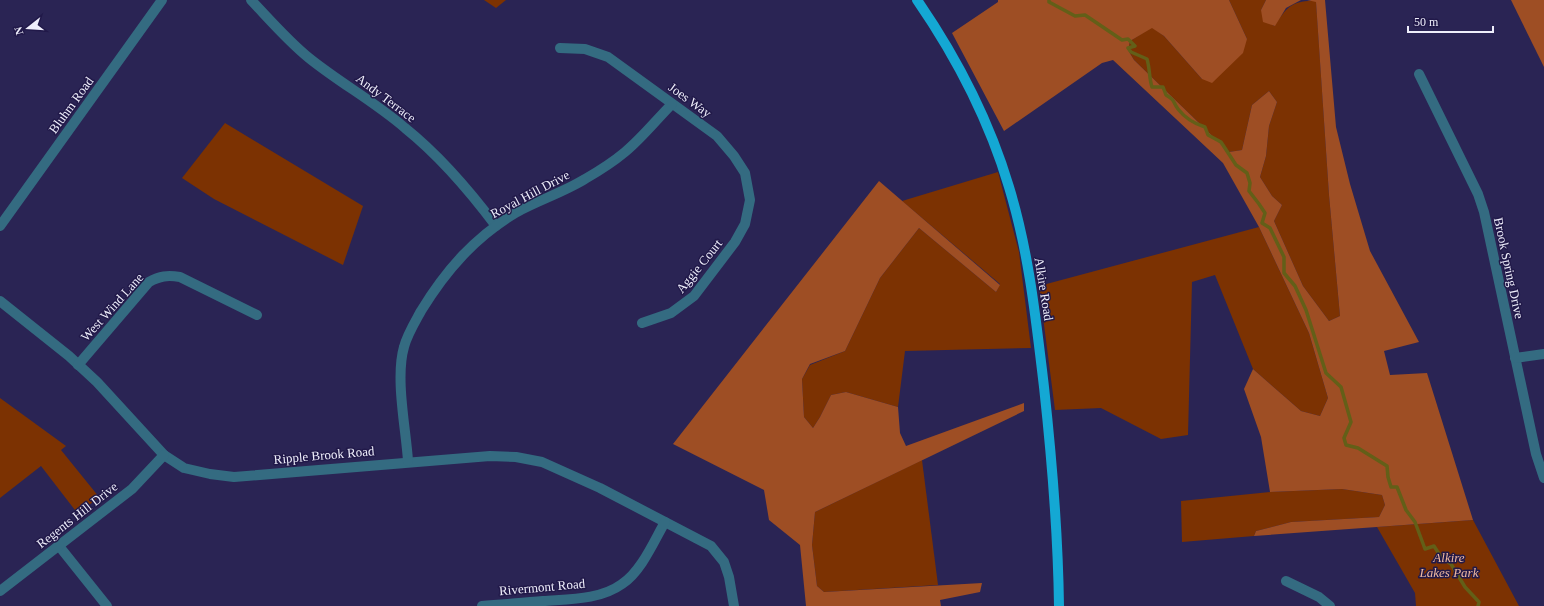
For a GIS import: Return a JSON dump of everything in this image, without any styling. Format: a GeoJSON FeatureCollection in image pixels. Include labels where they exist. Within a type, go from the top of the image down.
{"type":"FeatureCollection","features":[{"type":"Feature","properties":{"kind":"main road","name":"Alkire Road"},"geometry":{"type":"LineString","coordinates":[[917,0],[949,50],[977,103],[1001,161],[1017,215],[1036,316],[1054,498],[1059,606]]}},
{"type":"Feature","properties":{"kind":"street","name":"Bluhm Road"},"geometry":{"type":"LineString","coordinates":[[0,226],[162,0]]}},
{"type":"Feature","properties":{"kind":"street","name":"Andy Terrace"},"geometry":{"type":"LineString","coordinates":[[251,0],[285,37],[309,58],[390,115],[442,161],[472,194],[496,226]]}},
{"type":"Feature","properties":{"kind":"street","name":"Joes Way"},"geometry":{"type":"LineString","coordinates":[[560,48],[585,49],[608,57],[717,136],[734,156],[744,173],[750,200],[745,224]]}},
{"type":"Feature","properties":{"kind":"street","name":"Brook Spring Drive"},"geometry":{"type":"LineString","coordinates":[[1419,74],[1478,194],[1484,212],[1536,454],[1544,478]]}},
{"type":"Feature","properties":{"kind":"street","name":"Royal Hill Drive"},"geometry":{"type":"LineString","coordinates":[[408,462],[401,386],[401,367],[404,346],[417,319],[452,266],[476,242],[496,226],[518,212],[584,180],[626,152],[672,104]]}},
{"type":"Feature","properties":{"kind":"street","name":"Aggie Court"},"geometry":{"type":"LineString","coordinates":[[642,323],[671,313],[694,296],[735,242],[745,224]]}},
{"type":"Feature","properties":{"kind":"street","name":"West Wind Lane"},"geometry":{"type":"LineString","coordinates":[[78,365],[149,282],[162,276],[168,275],[180,277],[257,315]]}},
{"type":"Feature","properties":{"kind":"street","name":"Ripple Brook Road"},"geometry":{"type":"LineString","coordinates":[[0,301],[97,382],[164,455],[184,468],[210,474],[234,477],[490,456],[516,457],[542,462],[600,488],[711,546],[724,562],[729,577],[734,606]]}},
{"type":"Feature","properties":{"kind":"street"},"geometry":{"type":"LineString","coordinates":[[1515,358],[1544,354]]}},
{"type":"Feature","properties":{"kind":"street","name":"Regents Hill Drive"},"geometry":{"type":"LineString","coordinates":[[0,591],[132,489],[164,455]]}},
{"type":"Feature","properties":{"kind":"street","name":"Rivermont Road"},"geometry":{"type":"LineString","coordinates":[[482,606],[581,598],[612,590],[623,584],[637,569],[650,550],[665,522]]}},
{"type":"Feature","properties":{"kind":"street"},"geometry":{"type":"LineString","coordinates":[[59,546],[106,606]]}},
{"type":"Feature","properties":{"kind":"street"},"geometry":{"type":"LineString","coordinates":[[1286,581],[1319,597],[1330,606]]}},
{"type":"Feature","properties":{"kind":"green space"},"geometry":{"type":"Polygon","coordinates":[[[484,0],[506,0],[496,8],[484,0]]]}},
{"type":"Feature","properties":{"kind":"green space"},"geometry":{"type":"Polygon","coordinates":[[[1229,0],[1266,0],[1261,10],[1274,26],[1287,9],[1296,3],[1316,1],[1329,195],[1340,316],[1329,321],[1303,286],[1274,221],[1282,205],[1272,196],[1260,177],[1266,156],[1269,126],[1277,102],[1269,91],[1252,105],[1242,150],[1229,152],[1134,60],[1128,50],[1130,41],[1152,27],[1164,36],[1202,79],[1247,39],[1229,0]]]}},
{"type":"Feature","properties":{"kind":"green space"},"geometry":{"type":"Polygon","coordinates":[[[225,123],[363,206],[343,265],[214,199],[182,178],[225,123]]]}},
{"type":"Feature","properties":{"kind":"green space"},"geometry":{"type":"Polygon","coordinates":[[[998,172],[1019,252],[1031,348],[905,351],[898,407],[846,392],[831,395],[813,428],[804,417],[802,379],[810,365],[845,351],[880,278],[919,228],[996,292],[1000,284],[902,201],[998,172]]]}},
{"type":"Feature","properties":{"kind":"green space"},"geometry":{"type":"Polygon","coordinates":[[[1259,227],[1309,333],[1328,398],[1320,416],[1301,411],[1253,369],[1215,275],[1192,282],[1188,435],[1161,439],[1101,408],[1055,410],[1039,286],[1259,227]]]}},
{"type":"Feature","properties":{"kind":"green space"},"geometry":{"type":"Polygon","coordinates":[[[0,398],[66,446],[61,450],[99,497],[78,514],[41,466],[0,498],[0,398]]]}},
{"type":"Feature","properties":{"kind":"green space"},"geometry":{"type":"Polygon","coordinates":[[[922,460],[938,585],[824,592],[817,586],[812,545],[815,512],[922,460]]]}},
{"type":"Feature","properties":{"kind":"green space"},"geometry":{"type":"Polygon","coordinates":[[[1342,489],[1382,495],[1385,505],[1379,517],[1291,522],[1256,531],[1254,536],[1182,542],[1181,501],[1270,492],[1342,489]]]}},
{"type":"Feature","properties":{"kind":"green space","name":"Alkire Lakes Park"},"geometry":{"type":"Polygon","coordinates":[[[1473,520],[1519,606],[1416,606],[1415,593],[1377,527],[1473,520]]]}},
{"type":"Feature","properties":{"kind":"shaded area"},"geometry":{"type":"Polygon","coordinates":[[[998,0],[1229,0],[1247,39],[1243,53],[1212,83],[1202,79],[1164,36],[1152,28],[1130,41],[1128,50],[1134,60],[1229,152],[1242,150],[1252,105],[1269,91],[1277,102],[1269,126],[1266,156],[1260,177],[1272,196],[1282,205],[1274,221],[1303,286],[1329,321],[1340,316],[1329,195],[1316,2],[1307,0],[1325,0],[1336,127],[1350,184],[1370,251],[1419,342],[1384,351],[1390,375],[1427,373],[1473,520],[1254,536],[1256,531],[1291,522],[1379,517],[1385,505],[1382,495],[1342,489],[1270,492],[1261,437],[1244,389],[1253,369],[1301,411],[1320,416],[1328,398],[1309,333],[1259,227],[1223,163],[1113,60],[1102,63],[1004,131],[952,33],[998,2],[998,0]]]}},
{"type":"Feature","properties":{"kind":"shaded area"},"geometry":{"type":"Polygon","coordinates":[[[1266,0],[1301,0],[1286,8],[1275,26],[1263,22],[1261,10],[1266,0]]]}},
{"type":"Feature","properties":{"kind":"shaded area"},"geometry":{"type":"Polygon","coordinates":[[[1511,0],[1544,0],[1544,67],[1511,0]]]}},
{"type":"Feature","properties":{"kind":"shaded area"},"geometry":{"type":"Polygon","coordinates":[[[879,181],[1000,285],[996,292],[919,228],[880,278],[845,351],[810,364],[802,379],[804,417],[813,428],[831,395],[846,392],[898,407],[900,433],[906,446],[1024,403],[1024,411],[815,512],[812,545],[817,586],[824,592],[982,583],[980,592],[940,600],[941,606],[806,606],[800,545],[769,520],[764,490],[673,444],[879,181]]]}},
{"type":"Feature","properties":{"kind":"waterway"},"geometry":{"type":"LineString","coordinates":[[1049,0],[1049,2],[1075,16],[1085,15],[1122,40],[1128,39],[1135,46],[1128,48],[1131,52],[1147,59],[1152,87],[1163,87],[1166,95],[1173,100],[1181,112],[1190,120],[1205,127],[1208,135],[1221,142],[1236,165],[1247,173],[1250,183],[1249,191],[1265,213],[1262,223],[1270,228],[1284,257],[1284,273],[1295,286],[1306,310],[1326,373],[1341,387],[1351,422],[1344,438],[1346,445],[1358,448],[1387,466],[1391,487],[1397,487],[1406,510],[1415,522],[1425,549],[1434,546],[1441,557],[1451,564],[1465,587],[1479,602],[1478,606]]}}]}
